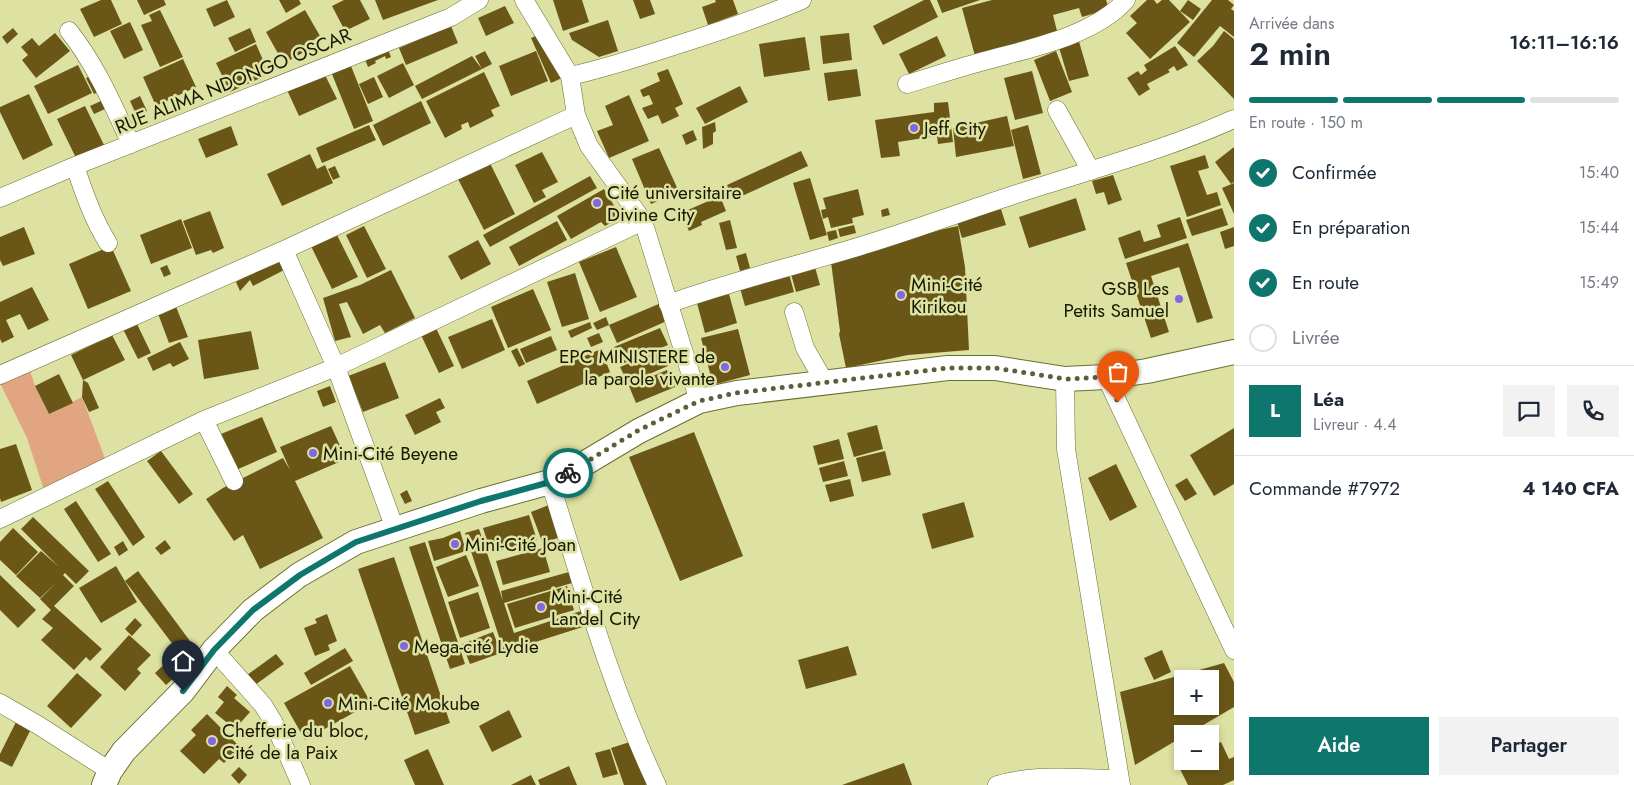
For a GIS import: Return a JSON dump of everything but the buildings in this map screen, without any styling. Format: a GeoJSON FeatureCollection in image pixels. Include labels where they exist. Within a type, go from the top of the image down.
{"type":"FeatureCollection","features":[{"type":"Feature","properties":{"kind":"street","name":"RUE ALIMA NDONGO OSCAR"},"geometry":{"type":"LineString","coordinates":[[0,198],[75,166],[451,18],[479,0]]}},
{"type":"Feature","properties":{"kind":"street"},"geometry":{"type":"LineString","coordinates":[[524,0],[570,76],[576,115],[589,146],[643,221],[699,401]]}},
{"type":"Feature","properties":{"kind":"street"},"geometry":{"type":"LineString","coordinates":[[570,76],[605,68],[760,18],[802,0]]}},
{"type":"Feature","properties":{"kind":"street"},"geometry":{"type":"LineString","coordinates":[[907,84],[1022,51],[1086,30],[1110,15],[1126,0]]}},
{"type":"Feature","properties":{"kind":"street"},"geometry":{"type":"LineString","coordinates":[[69,31],[83,49],[105,89],[131,144]]}},
{"type":"Feature","properties":{"kind":"street"},"geometry":{"type":"LineString","coordinates":[[1057,110],[1091,171]]}},
{"type":"Feature","properties":{"kind":"street"},"geometry":{"type":"LineString","coordinates":[[0,375],[284,250],[576,115]]}},
{"type":"Feature","properties":{"kind":"street"},"geometry":{"type":"LineString","coordinates":[[668,304],[719,286],[782,270],[867,244],[978,206],[1153,151],[1234,119]]}},
{"type":"Feature","properties":{"kind":"street"},"geometry":{"type":"LineString","coordinates":[[75,166],[88,205],[98,228],[108,243]]}},
{"type":"Feature","properties":{"kind":"street"},"geometry":{"type":"LineString","coordinates":[[0,519],[204,420],[336,367],[643,221]]}},
{"type":"Feature","properties":{"kind":"street"},"geometry":{"type":"LineString","coordinates":[[284,250],[336,367],[395,529]]}},
{"type":"Feature","properties":{"kind":"street"},"geometry":{"type":"LineString","coordinates":[[794,312],[805,348],[825,383]]}},
{"type":"Feature","properties":{"kind":"street"},"geometry":{"type":"LineString","coordinates":[[0,703],[38,725],[107,778],[124,752],[183,691],[214,650],[253,610],[300,575],[356,542],[481,501],[550,482],[572,471],[639,430],[699,401],[736,393],[948,368],[995,368],[1066,379],[1106,377],[1147,372],[1234,352]]}},
{"type":"Feature","properties":{"kind":"street"},"geometry":{"type":"LineString","coordinates":[[1106,377],[1234,650]]}},
{"type":"Feature","properties":{"kind":"street"},"geometry":{"type":"LineString","coordinates":[[997,785],[1011,781],[1047,777],[1120,782],[1066,449],[1066,379]]}},
{"type":"Feature","properties":{"kind":"street"},"geometry":{"type":"LineString","coordinates":[[204,420],[234,481]]}},
{"type":"Feature","properties":{"kind":"street"},"geometry":{"type":"LineString","coordinates":[[550,482],[606,657],[638,746],[656,785]]}},
{"type":"Feature","properties":{"kind":"street"},"geometry":{"type":"LineString","coordinates":[[214,650],[263,705],[274,723],[301,785]]}},
{"type":"Feature","properties":{"kind":"shaded area"},"geometry":{"type":"Polygon","coordinates":[[[28,364],[35,386],[49,414],[82,397],[107,464],[44,490],[27,438],[0,383],[28,364]]]}},
{"type":"Feature","properties":{"kind":"way so far"},"geometry":{"type":"LineString","coordinates":[[568,473],[639,430],[680,409],[699,401],[736,393],[948,368],[978,367],[1066,379],[1106,377],[1118,402]]}},
{"type":"Feature","properties":{"kind":"place","name":"Jeff City"},"geometry":{"type":"Point","coordinates":[914,128]}},
{"type":"Feature","properties":{"kind":"place","name":"Cité universitaire Divine City"},"geometry":{"type":"Point","coordinates":[597,203]}},
{"type":"Feature","properties":{"kind":"place","name":"Mini-Cité Kirikou"},"geometry":{"type":"Point","coordinates":[901,295]}},
{"type":"Feature","properties":{"kind":"place","name":"GSB Les Petits Samuel"},"geometry":{"type":"Point","coordinates":[1179,299]}},
{"type":"Feature","properties":{"kind":"place","name":"EPC MINISTERE de la parole vivante"},"geometry":{"type":"Point","coordinates":[725,367]}},
{"type":"Feature","properties":{"kind":"place","name":"Mini-Cité Beyene"},"geometry":{"type":"Point","coordinates":[313,453]}},
{"type":"Feature","properties":{"kind":"place","name":"Mini-Cité Joan"},"geometry":{"type":"Point","coordinates":[455,544]}},
{"type":"Feature","properties":{"kind":"place","name":"Mini-Cité Landel City"},"geometry":{"type":"Point","coordinates":[541,607]}},
{"type":"Feature","properties":{"kind":"place","name":"Mega-cité Lydie"},"geometry":{"type":"Point","coordinates":[404,646]}},
{"type":"Feature","properties":{"kind":"place","name":"Mini-Cité Mokube"},"geometry":{"type":"Point","coordinates":[328,703]}},
{"type":"Feature","properties":{"kind":"place","name":"Chefferie du bloc, Cité de la Paix"},"geometry":{"type":"Point","coordinates":[212,741]}},
{"type":"Feature","properties":{"kind":"route"},"geometry":{"type":"LineString","coordinates":[[183,691],[214,650],[253,610],[300,575],[356,542],[481,501],[550,482],[568,473]]}}]}
